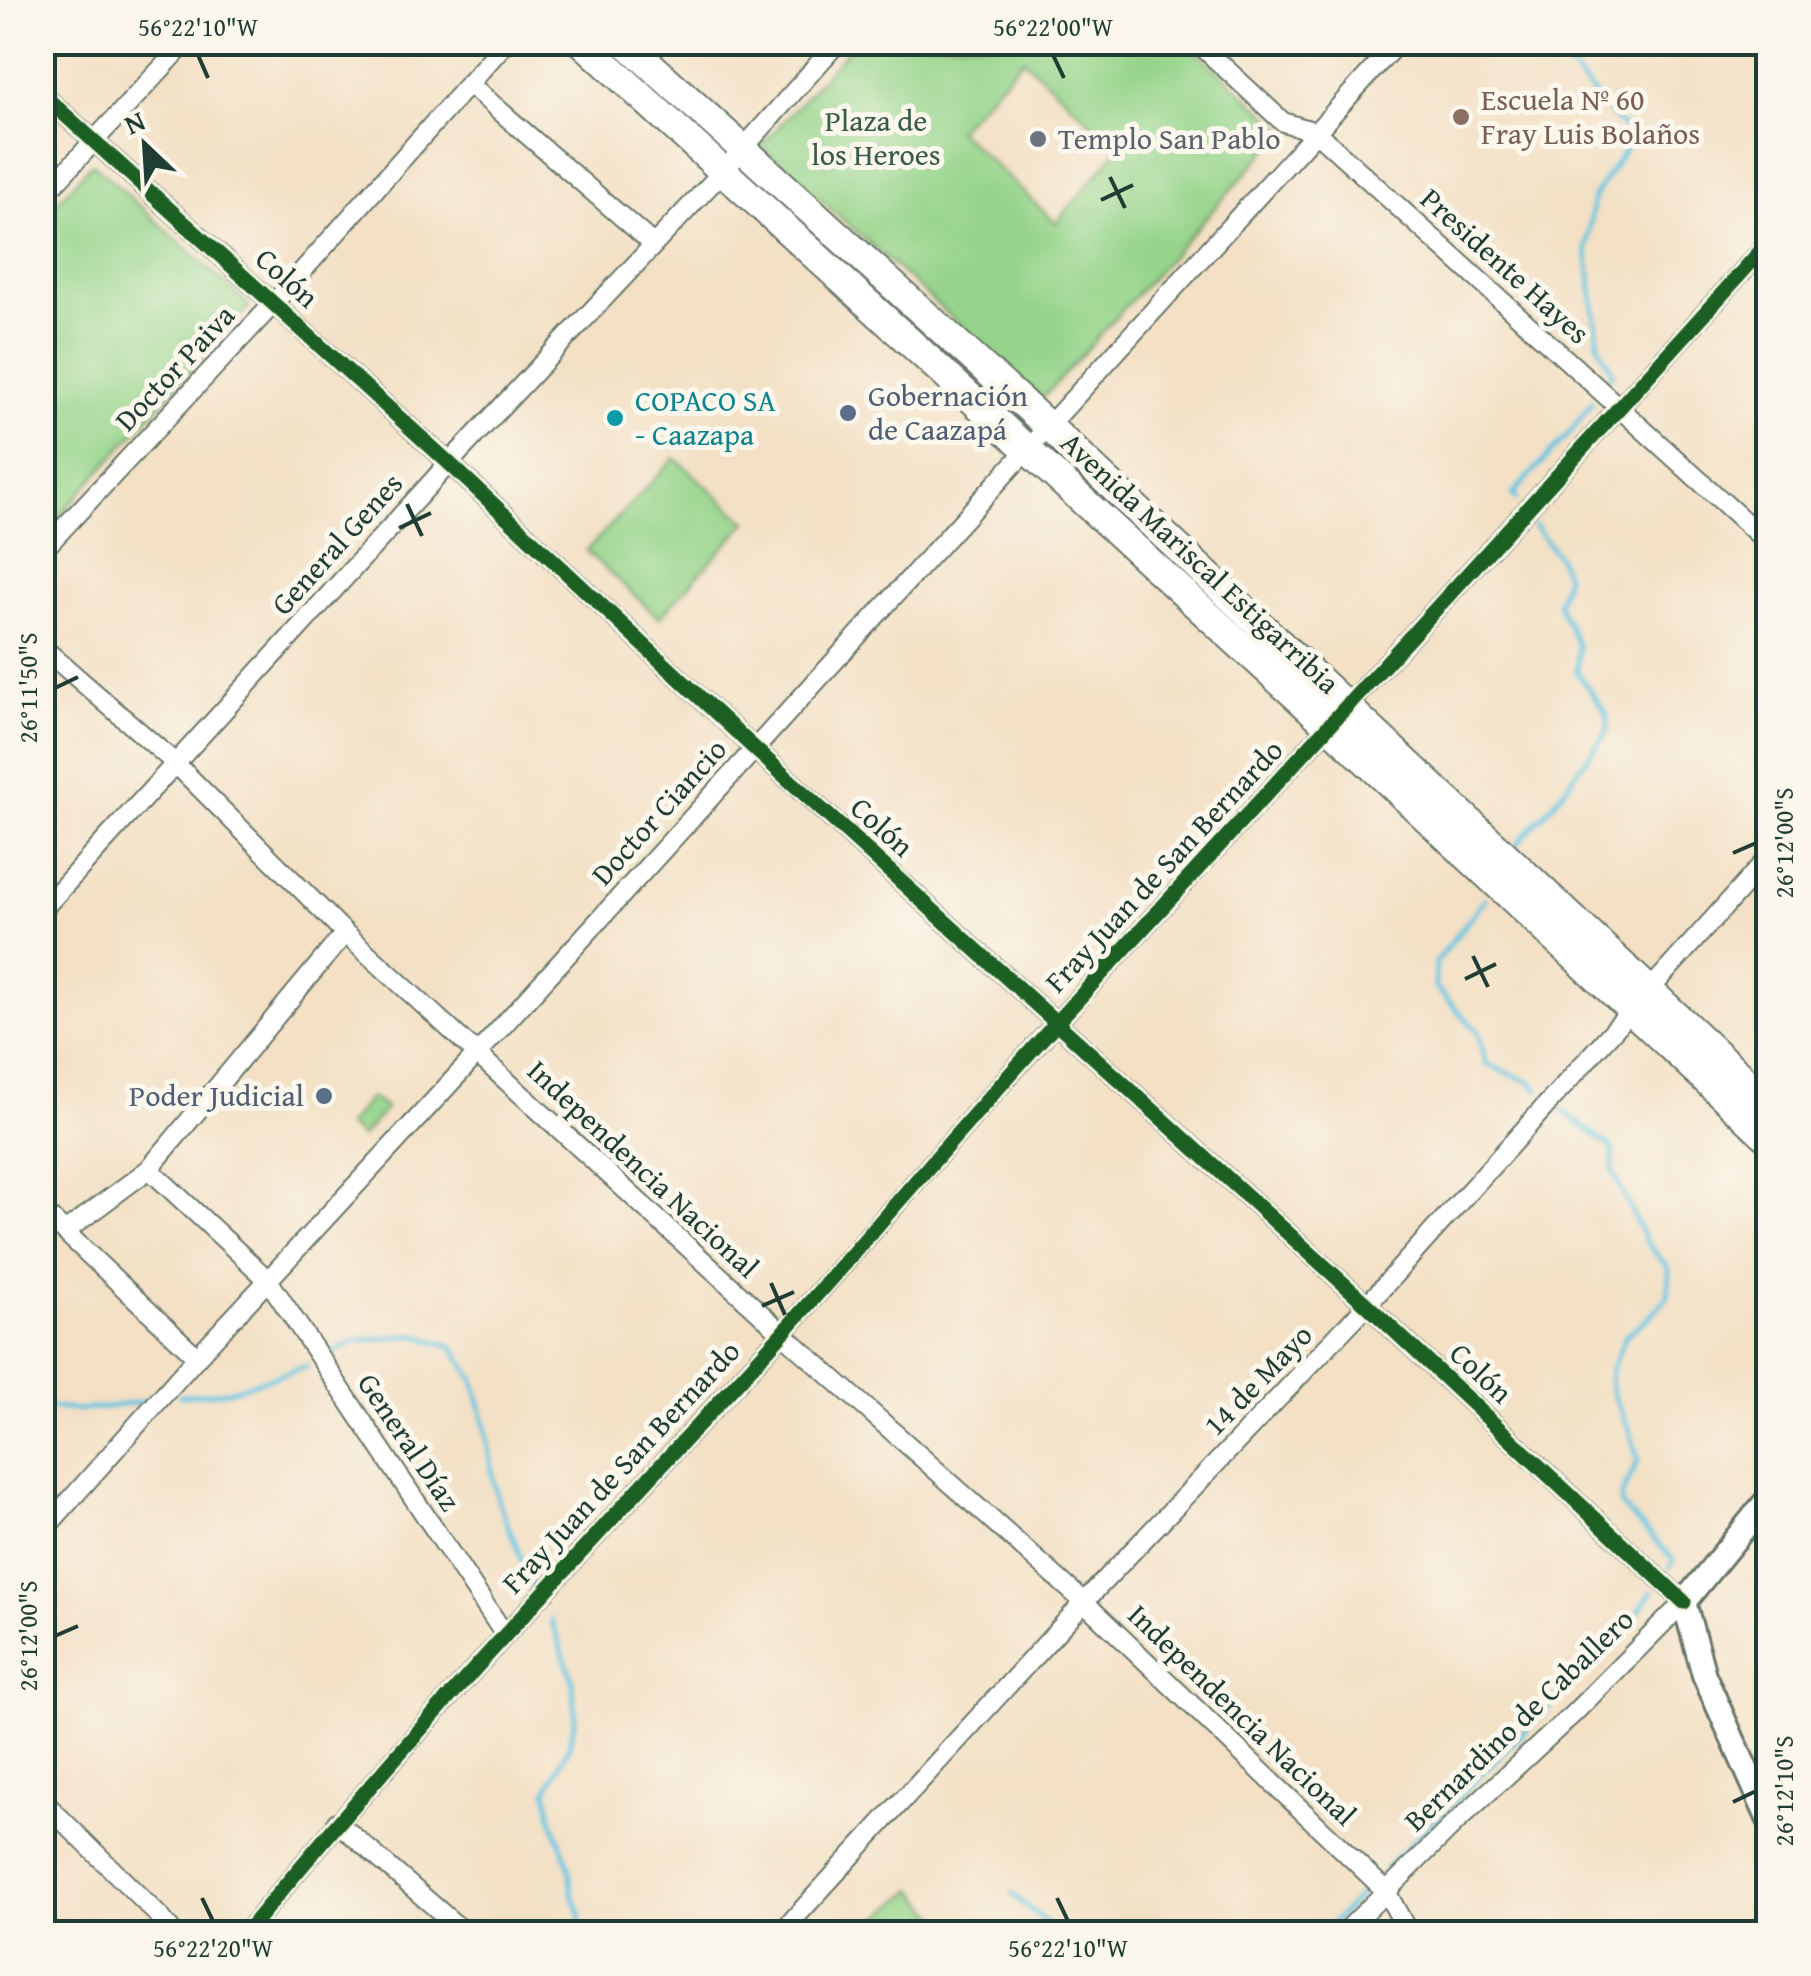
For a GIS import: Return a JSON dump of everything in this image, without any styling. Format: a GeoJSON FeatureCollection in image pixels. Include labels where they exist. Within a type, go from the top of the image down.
{"type":"FeatureCollection","features":[{"type":"Feature","properties":{"kind":"main road","name":"Avenida Mariscal Estigarribia"},"geometry":{"type":"LineString","coordinates":[[582,42],[1028,449],[1339,717]]}},
{"type":"Feature","properties":{"kind":"main road","name":"Avenida Mariscal Estigarribia"},"geometry":{"type":"LineString","coordinates":[[624,42],[1048,426],[1339,717],[1640,999],[1768,1138]]}},
{"type":"Feature","properties":{"kind":"main road","name":"Avenida Mariscal Estigarribia"},"geometry":{"type":"LineString","coordinates":[[1640,999],[1768,1102]]}},
{"type":"Feature","properties":{"kind":"street"},"geometry":{"type":"LineString","coordinates":[[42,197],[186,42]]}},
{"type":"Feature","properties":{"kind":"street","name":"Doctor Paiva"},"geometry":{"type":"LineString","coordinates":[[42,551],[274,303],[506,42]]}},
{"type":"Feature","properties":{"kind":"street","name":"General Genes"},"geometry":{"type":"LineString","coordinates":[[42,910],[838,42]]}},
{"type":"Feature","properties":{"kind":"street","name":"Presidente Hayes"},"geometry":{"type":"LineString","coordinates":[[1197,42],[1283,122],[1316,132],[1768,543]]}},
{"type":"Feature","properties":{"kind":"street","name":"Doctor Ciancio"},"geometry":{"type":"LineString","coordinates":[[42,1532],[197,1356],[1398,42]]}},
{"type":"Feature","properties":{"kind":"street"},"geometry":{"type":"LineString","coordinates":[[469,84],[653,244]]}},
{"type":"Feature","properties":{"kind":"street","name":"Colón"},"geometry":{"type":"LineString","coordinates":[[42,94],[1367,1304],[1684,1602]]}},
{"type":"Feature","properties":{"kind":"street","name":"Fray Juan de San Bernardo"},"geometry":{"type":"LineString","coordinates":[[246,1934],[337,1822],[505,1635],[1768,243]]}},
{"type":"Feature","properties":{"kind":"street","name":"Independencia Nacional"},"geometry":{"type":"LineString","coordinates":[[42,646],[175,763],[346,933],[477,1054],[1084,1602],[1386,1891],[1409,1934]]}},
{"type":"Feature","properties":{"kind":"street","name":"14 de Mayo"},"geometry":{"type":"LineString","coordinates":[[780,1934],[1084,1602],[1367,1304],[1768,858]]}},
{"type":"Feature","properties":{"kind":"street"},"geometry":{"type":"LineString","coordinates":[[66,1231],[149,1169],[346,933]]}},
{"type":"Feature","properties":{"kind":"street","name":"General Díaz"},"geometry":{"type":"LineString","coordinates":[[149,1169],[268,1280],[505,1635]]}},
{"type":"Feature","properties":{"kind":"street"},"geometry":{"type":"LineString","coordinates":[[42,1210],[197,1356]]}},
{"type":"Feature","properties":{"kind":"street","name":"Bernardino de Caballero"},"geometry":{"type":"LineString","coordinates":[[1344,1934],[1684,1602],[1768,1499]]}},
{"type":"Feature","properties":{"kind":"street"},"geometry":{"type":"LineString","coordinates":[[1684,1602],[1704,1675],[1768,1818]]}},
{"type":"Feature","properties":{"kind":"street"},"geometry":{"type":"LineString","coordinates":[[42,1800],[174,1934]]}},
{"type":"Feature","properties":{"kind":"street"},"geometry":{"type":"LineString","coordinates":[[337,1822],[466,1934]]}},
{"type":"Feature","properties":{"kind":"green space","name":"Plaza de los Heroes"},"geometry":{"type":"Polygon","coordinates":[[[855,42],[1187,43],[1285,130],[1042,399],[761,146],[855,42]],[[1023,59],[957,130],[1056,223],[1119,148],[1023,59]]]}},
{"type":"Feature","properties":{"kind":"green space"},"geometry":{"type":"Polygon","coordinates":[[[92,163],[250,306],[53,523],[42,513],[43,218],[92,163]]]}},
{"type":"Feature","properties":{"kind":"green space"},"geometry":{"type":"Polygon","coordinates":[[[675,458],[747,522],[659,618],[586,551],[675,458]]]}},
{"type":"Feature","properties":{"kind":"green space"},"geometry":{"type":"Polygon","coordinates":[[[371,1097],[386,1109],[361,1137],[347,1125],[371,1097]]]}},
{"type":"Feature","properties":{"kind":"green space"},"geometry":{"type":"Polygon","coordinates":[[[914,1889],[952,1933],[860,1933],[914,1889]]]}},
{"type":"Feature","properties":{"kind":"waterway"},"geometry":{"type":"LineString","coordinates":[[1548,42],[1626,131],[1630,142],[1594,196],[1587,249],[1599,347],[1613,372],[1610,377]]}},
{"type":"Feature","properties":{"kind":"waterway"},"geometry":{"type":"LineString","coordinates":[[1516,499],[1513,494],[1572,430],[1592,402]]}},
{"type":"Feature","properties":{"kind":"waterway"},"geometry":{"type":"LineString","coordinates":[[1516,845],[1555,802],[1608,730],[1607,714],[1577,672],[1578,646],[1558,604],[1566,575],[1559,558],[1534,525]]}},
{"type":"Feature","properties":{"kind":"waterway"},"geometry":{"type":"LineString","coordinates":[[1485,899],[1436,962],[1435,987],[1478,1031],[1486,1064],[1538,1089]]}},
{"type":"Feature","properties":{"kind":"waterway"},"geometry":{"type":"LineString","coordinates":[[1561,1110],[1612,1148],[1613,1172],[1646,1242],[1669,1269],[1668,1297],[1626,1335],[1611,1370],[1610,1383],[1638,1461],[1622,1494],[1621,1505],[1674,1560],[1670,1567]]}},
{"type":"Feature","properties":{"kind":"waterway"},"geometry":{"type":"LineString","coordinates":[[334,1352],[356,1341],[415,1335],[453,1347],[474,1380],[499,1503],[533,1588]]}},
{"type":"Feature","properties":{"kind":"waterway"},"geometry":{"type":"LineString","coordinates":[[180,1396],[229,1391],[307,1366]]}},
{"type":"Feature","properties":{"kind":"waterway"},"geometry":{"type":"LineString","coordinates":[[42,1403],[81,1410],[152,1400]]}},
{"type":"Feature","properties":{"kind":"waterway"},"geometry":{"type":"LineString","coordinates":[[1385,1869],[1623,1634],[1652,1592]]}},
{"type":"Feature","properties":{"kind":"waterway"},"geometry":{"type":"LineString","coordinates":[[551,1620],[573,1681],[575,1719],[569,1746],[547,1791],[580,1913],[581,1934]]}},
{"type":"Feature","properties":{"kind":"waterway"},"geometry":{"type":"LineString","coordinates":[[1321,1934],[1364,1891]]}},
{"type":"Feature","properties":{"kind":"waterway"},"geometry":{"type":"LineString","coordinates":[[1012,1894],[1059,1934]]}},
{"type":"Feature","properties":{"kind":"cycle path"},"geometry":{"type":"LineString","coordinates":[[42,94],[1367,1305],[1684,1602]]}},
{"type":"Feature","properties":{"kind":"cycle path"},"geometry":{"type":"LineString","coordinates":[[245,1934],[441,1706],[1768,243]]}},
{"type":"Feature","properties":{"kind":"place","name":"Escuela Nº 60 Fray Luis Bolaños"},"geometry":{"type":"Point","coordinates":[1461,117]}},
{"type":"Feature","properties":{"kind":"place","name":"Templo San Pablo"},"geometry":{"type":"Point","coordinates":[1038,139]}},
{"type":"Feature","properties":{"kind":"place","name":"Gobernación de Caazapá"},"geometry":{"type":"Point","coordinates":[848,413]}},
{"type":"Feature","properties":{"kind":"place","name":"COPACO SA - Caazapa"},"geometry":{"type":"Point","coordinates":[615,418]}},
{"type":"Feature","properties":{"kind":"place","name":"Poder Judicial"},"geometry":{"type":"Point","coordinates":[324,1096]}}]}
